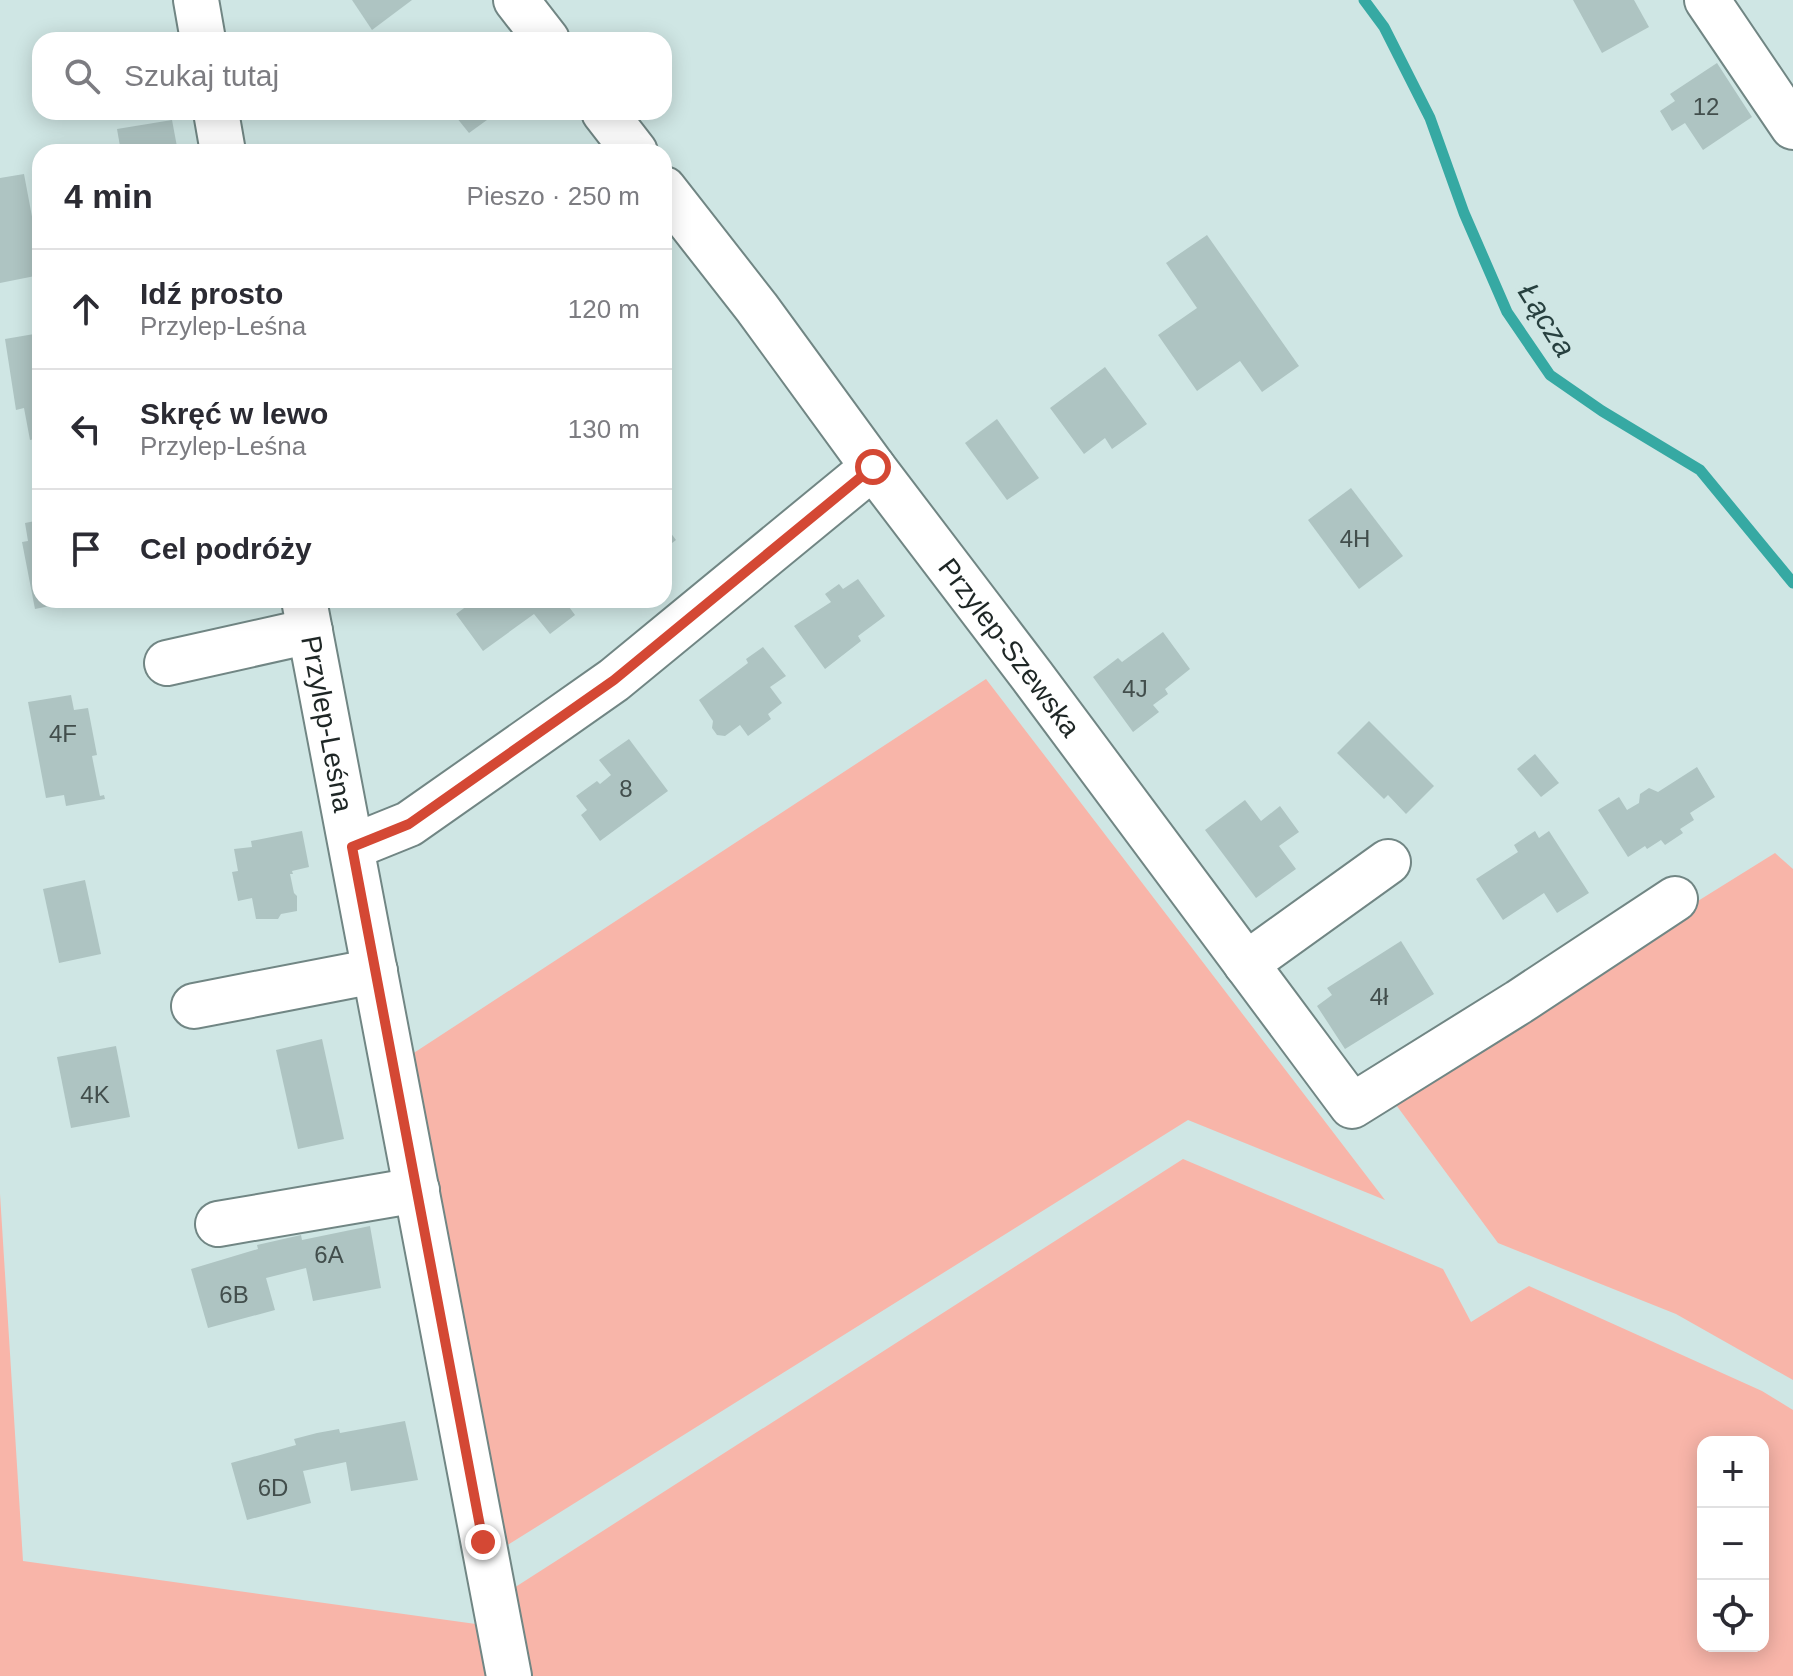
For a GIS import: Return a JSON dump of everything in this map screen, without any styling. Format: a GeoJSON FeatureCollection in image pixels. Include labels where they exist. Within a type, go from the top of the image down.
{"type":"FeatureCollection","features":[{"type":"Feature","properties":{"kind":"street"},"geometry":{"type":"LineString","coordinates":[[196,0],[202,32]]}},
{"type":"Feature","properties":{"kind":"street"},"geometry":{"type":"LineString","coordinates":[[516,0],[541,32]]}},
{"type":"Feature","properties":{"kind":"street"},"geometry":{"type":"LineString","coordinates":[[1707,0],[1785,99]]}},
{"type":"Feature","properties":{"kind":"street"},"geometry":{"type":"LineString","coordinates":[[217,120],[222,144]]}},
{"type":"Feature","properties":{"kind":"street"},"geometry":{"type":"LineString","coordinates":[[610,120],[629,144]]}},
{"type":"Feature","properties":{"kind":"street","name":"Przylep-Szewska"},"geometry":{"type":"LineString","coordinates":[[672,199],[757,308],[1352,1106],[1519,1002],[1675,899]]}},
{"type":"Feature","properties":{"kind":"street","name":"Przylep-Leśna"},"geometry":{"type":"LineString","coordinates":[[352,847],[409,824],[614,680],[873,467]]}},
{"type":"Feature","properties":{"kind":"street"},"geometry":{"type":"LineString","coordinates":[[167,663],[307,616]]}},
{"type":"Feature","properties":{"kind":"street","name":"Przylep-Leśna"},"geometry":{"type":"LineString","coordinates":[[307,616],[509,1676]]}},
{"type":"Feature","properties":{"kind":"street"},"geometry":{"type":"LineString","coordinates":[[1246,964],[1388,862]]}},
{"type":"Feature","properties":{"kind":"street"},"geometry":{"type":"LineString","coordinates":[[194,1006],[375,971]]}},
{"type":"Feature","properties":{"kind":"street"},"geometry":{"type":"LineString","coordinates":[[218,1224],[417,1190]]}},
{"type":"Feature","properties":{"kind":"shaded area"},"geometry":{"type":"Polygon","coordinates":[[[986,679],[1385,1200],[1188,1120],[498,1551],[403,1060],[986,679]]]}},
{"type":"Feature","properties":{"kind":"shaded area"},"geometry":{"type":"Polygon","coordinates":[[[1775,853],[1793,869],[1793,1380],[1676,1314],[1498,1243],[1388,1094],[1775,853]]]}},
{"type":"Feature","properties":{"kind":"shaded area"},"geometry":{"type":"Polygon","coordinates":[[[1183,1159],[1443,1269],[1471,1322],[1529,1286],[1762,1391],[1793,1410],[1793,1676],[524,1676],[506,1593],[1183,1159]]]}},
{"type":"Feature","properties":{"kind":"shaded area"},"geometry":{"type":"Polygon","coordinates":[[[0,1194],[23,1561],[483,1625],[495,1676],[0,1676],[0,1194]]]}},
{"type":"Feature","properties":{"kind":"building"},"geometry":{"type":"Polygon","coordinates":[[[352,0],[412,0],[372,30],[352,0]]]}},
{"type":"Feature","properties":{"kind":"building"},"geometry":{"type":"Polygon","coordinates":[[[1573,0],[1634,0],[1649,27],[1602,53],[1573,0]]]}},
{"type":"Feature","properties":{"kind":"building"},"geometry":{"type":"Polygon","coordinates":[[[1717,63],[1752,117],[1703,150],[1685,123],[1672,131],[1660,111],[1675,101],[1670,94],[1717,63]]]}},
{"type":"Feature","properties":{"kind":"building"},"geometry":{"type":"Polygon","coordinates":[[[172,120],[176,144],[120,144],[117,129],[172,120]]]}},
{"type":"Feature","properties":{"kind":"building"},"geometry":{"type":"Polygon","coordinates":[[[458,120],[487,120],[469,133],[458,120]]]}},
{"type":"Feature","properties":{"kind":"building"},"geometry":{"type":"Polygon","coordinates":[[[24,174],[32,216],[32,277],[0,283],[0,178],[24,174]]]}},
{"type":"Feature","properties":{"kind":"building"},"geometry":{"type":"Polygon","coordinates":[[[1207,235],[1299,366],[1262,392],[1240,361],[1197,391],[1158,335],[1197,308],[1166,263],[1207,235]]]}},
{"type":"Feature","properties":{"kind":"building"},"geometry":{"type":"Polygon","coordinates":[[[32,334],[32,440],[24,408],[16,410],[5,339],[32,334]]]}},
{"type":"Feature","properties":{"kind":"building"},"geometry":{"type":"Polygon","coordinates":[[[1105,367],[1147,424],[1112,449],[1105,438],[1084,454],[1050,408],[1105,367]]]}},
{"type":"Feature","properties":{"kind":"building"},"geometry":{"type":"Polygon","coordinates":[[[997,419],[1039,478],[1007,500],[965,443],[997,419]]]}},
{"type":"Feature","properties":{"kind":"building"},"geometry":{"type":"Polygon","coordinates":[[[1351,488],[1403,556],[1359,589],[1308,520],[1351,488]]]}},
{"type":"Feature","properties":{"kind":"building"},"geometry":{"type":"Polygon","coordinates":[[[32,522],[32,594],[22,542],[28,541],[25,523],[32,522]]]}},
{"type":"Feature","properties":{"kind":"building"},"geometry":{"type":"Polygon","coordinates":[[[858,579],[885,616],[858,636],[861,641],[825,669],[794,626],[831,602],[825,594],[839,584],[843,589],[858,579]]]}},
{"type":"Feature","properties":{"kind":"building"},"geometry":{"type":"Polygon","coordinates":[[[464,608],[570,608],[575,615],[550,634],[534,614],[483,651],[456,614],[464,608]]]}},
{"type":"Feature","properties":{"kind":"building"},"geometry":{"type":"Polygon","coordinates":[[[1163,632],[1190,669],[1165,689],[1168,694],[1153,705],[1159,712],[1133,732],[1093,677],[1118,658],[1122,662],[1163,632]]]}},
{"type":"Feature","properties":{"kind":"building"},"geometry":{"type":"Polygon","coordinates":[[[763,647],[786,676],[770,687],[782,703],[768,714],[771,719],[748,736],[740,725],[725,736],[717,735],[712,728],[713,721],[699,700],[748,663],[746,659],[763,647]]]}},
{"type":"Feature","properties":{"kind":"building"},"geometry":{"type":"Polygon","coordinates":[[[71,695],[74,710],[88,708],[97,755],[92,756],[100,796],[104,795],[105,799],[66,806],[64,795],[46,798],[28,702],[71,695]]]}},
{"type":"Feature","properties":{"kind":"building"},"geometry":{"type":"Polygon","coordinates":[[[1369,721],[1434,786],[1406,814],[1388,795],[1384,799],[1337,753],[1369,721]]]}},
{"type":"Feature","properties":{"kind":"building"},"geometry":{"type":"Polygon","coordinates":[[[629,739],[668,791],[600,841],[581,815],[587,810],[576,796],[611,775],[599,760],[629,739]]]}},
{"type":"Feature","properties":{"kind":"building"},"geometry":{"type":"Polygon","coordinates":[[[1535,754],[1559,783],[1541,797],[1517,769],[1535,754]]]}},
{"type":"Feature","properties":{"kind":"building"},"geometry":{"type":"Polygon","coordinates":[[[1697,767],[1715,797],[1690,813],[1694,820],[1680,829],[1683,833],[1665,845],[1661,840],[1628,857],[1598,810],[1619,797],[1627,810],[1639,803],[1640,794],[1649,788],[1658,792],[1697,767]]]}},
{"type":"Feature","properties":{"kind":"building"},"geometry":{"type":"Polygon","coordinates":[[[1245,800],[1261,821],[1280,806],[1299,832],[1279,846],[1296,869],[1256,898],[1205,830],[1245,800]]]}},
{"type":"Feature","properties":{"kind":"building"},"geometry":{"type":"Polygon","coordinates":[[[302,831],[309,867],[290,874],[297,896],[297,911],[281,914],[278,919],[256,919],[252,898],[238,901],[232,872],[238,871],[234,849],[252,847],[251,841],[302,831]]]}},
{"type":"Feature","properties":{"kind":"building"},"geometry":{"type":"Polygon","coordinates":[[[1535,831],[1539,838],[1549,831],[1589,893],[1557,913],[1544,893],[1503,920],[1476,879],[1518,852],[1514,845],[1535,831]]]}},
{"type":"Feature","properties":{"kind":"building"},"geometry":{"type":"Polygon","coordinates":[[[85,880],[101,954],[59,963],[43,889],[85,880]]]}},
{"type":"Feature","properties":{"kind":"building"},"geometry":{"type":"Polygon","coordinates":[[[1401,941],[1434,994],[1345,1049],[1317,1006],[1332,995],[1327,988],[1401,941]]]}},
{"type":"Feature","properties":{"kind":"building"},"geometry":{"type":"Polygon","coordinates":[[[322,1039],[344,1139],[298,1149],[276,1050],[322,1039]]]}},
{"type":"Feature","properties":{"kind":"building"},"geometry":{"type":"Polygon","coordinates":[[[116,1046],[130,1117],[71,1128],[57,1057],[116,1046]]]}},
{"type":"Feature","properties":{"kind":"building"},"geometry":{"type":"Polygon","coordinates":[[[370,1226],[381,1288],[313,1301],[306,1268],[266,1278],[275,1310],[208,1328],[191,1269],[258,1249],[257,1245],[301,1235],[302,1240],[370,1226]]]}},
{"type":"Feature","properties":{"kind":"building"},"geometry":{"type":"Polygon","coordinates":[[[405,1421],[418,1480],[351,1491],[346,1462],[303,1471],[311,1503],[247,1520],[231,1463],[296,1445],[294,1439],[317,1433],[339,1429],[340,1433],[405,1421]]]}},
{"type":"Feature","properties":{"kind":"waterway","name":"Łącza"},"geometry":{"type":"LineString","coordinates":[[1364,0],[1384,27],[1430,118],[1464,213],[1507,312],[1550,375],[1602,411],[1700,470],[1793,583]]}},
{"type":"Feature","properties":{"kind":"route"},"geometry":{"type":"LineString","coordinates":[[483,1542],[352,847],[409,824],[614,680],[873,467]]}}]}
